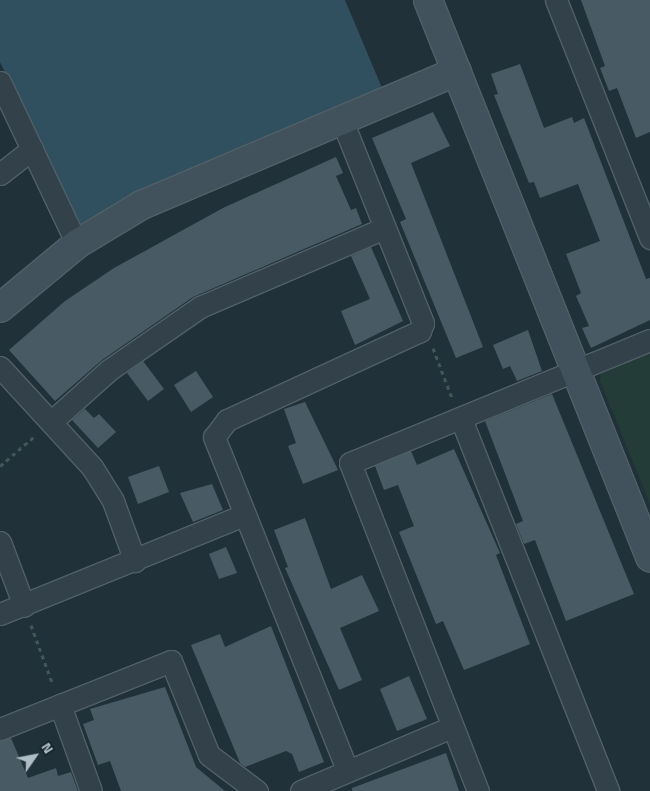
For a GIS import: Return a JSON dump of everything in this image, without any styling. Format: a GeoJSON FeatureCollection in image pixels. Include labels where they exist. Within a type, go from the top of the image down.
{"type":"FeatureCollection","features":[{"type":"Feature","properties":{"kind":"street"},"geometry":{"type":"LineString","coordinates":[[428,0],[650,557]]}},
{"type":"Feature","properties":{"kind":"street"},"geometry":{"type":"LineString","coordinates":[[556,0],[650,238]]}},
{"type":"Feature","properties":{"kind":"street"},"geometry":{"type":"LineString","coordinates":[[0,308],[77,244],[142,204],[341,118],[457,71]]}},
{"type":"Feature","properties":{"kind":"street"},"geometry":{"type":"LineString","coordinates":[[0,82],[77,244]]}},
{"type":"Feature","properties":{"kind":"street"},"geometry":{"type":"LineString","coordinates":[[341,118],[422,323],[416,335],[218,427],[214,437],[347,770]]}},
{"type":"Feature","properties":{"kind":"street"},"geometry":{"type":"LineString","coordinates":[[0,174],[32,149]]}},
{"type":"Feature","properties":{"kind":"street"},"geometry":{"type":"LineString","coordinates":[[51,422],[108,370],[200,307],[384,228]]}},
{"type":"Feature","properties":{"kind":"street"},"geometry":{"type":"LineString","coordinates":[[478,791],[350,463],[650,340]]}},
{"type":"Feature","properties":{"kind":"street"},"geometry":{"type":"LineString","coordinates":[[0,367],[92,467],[112,500],[135,561]]}},
{"type":"Feature","properties":{"kind":"street"},"geometry":{"type":"LineString","coordinates":[[461,419],[608,791]]}},
{"type":"Feature","properties":{"kind":"street"},"geometry":{"type":"LineString","coordinates":[[0,614],[24,606],[244,516]]}},
{"type":"Feature","properties":{"kind":"street"},"geometry":{"type":"LineString","coordinates":[[0,542],[24,606]]}},
{"type":"Feature","properties":{"kind":"street"},"geometry":{"type":"LineString","coordinates":[[0,729],[170,661],[209,755],[257,791]]}},
{"type":"Feature","properties":{"kind":"street"},"geometry":{"type":"LineString","coordinates":[[60,705],[91,791]]}},
{"type":"Feature","properties":{"kind":"street"},"geometry":{"type":"LineString","coordinates":[[301,791],[452,727]]}},
{"type":"Feature","properties":{"kind":"path"},"geometry":{"type":"LineString","coordinates":[[422,323],[461,419]]}},
{"type":"Feature","properties":{"kind":"path"},"geometry":{"type":"LineString","coordinates":[[0,466],[51,422]]}},
{"type":"Feature","properties":{"kind":"path"},"geometry":{"type":"LineString","coordinates":[[24,606],[60,705]]}},
{"type":"Feature","properties":{"kind":"green space"},"geometry":{"type":"Polygon","coordinates":[[[650,349],[650,504],[600,381],[601,369],[650,349]]]}},
{"type":"Feature","properties":{"kind":"water"},"geometry":{"type":"Polygon","coordinates":[[[0,0],[345,0],[382,88],[206,168],[83,231],[0,62],[0,0]]]}},
{"type":"Feature","properties":{"kind":"building"},"geometry":{"type":"Polygon","coordinates":[[[581,0],[650,0],[650,132],[636,138],[617,88],[609,91],[600,68],[605,66],[581,0]]]}},
{"type":"Feature","properties":{"kind":"building"},"geometry":{"type":"Polygon","coordinates":[[[520,64],[544,128],[572,117],[574,123],[584,118],[646,279],[650,278],[650,320],[591,348],[582,328],[589,326],[576,296],[581,293],[566,254],[600,241],[578,184],[540,198],[534,182],[529,183],[494,95],[498,94],[491,74],[520,64]]]}},
{"type":"Feature","properties":{"kind":"building"},"geometry":{"type":"Polygon","coordinates":[[[433,112],[450,146],[411,163],[483,347],[456,358],[400,222],[406,219],[372,138],[433,112]]]}},
{"type":"Feature","properties":{"kind":"building"},"geometry":{"type":"Polygon","coordinates":[[[336,157],[343,173],[336,176],[351,210],[356,208],[362,224],[193,297],[102,360],[55,401],[9,350],[65,301],[114,268],[223,208],[336,157]]]}},
{"type":"Feature","properties":{"kind":"building"},"geometry":{"type":"Polygon","coordinates":[[[371,247],[403,321],[355,345],[341,311],[370,299],[351,256],[371,247]]]}},
{"type":"Feature","properties":{"kind":"building"},"geometry":{"type":"Polygon","coordinates":[[[528,330],[542,371],[517,381],[510,366],[503,369],[493,345],[528,330]]]}},
{"type":"Feature","properties":{"kind":"building"},"geometry":{"type":"Polygon","coordinates":[[[143,361],[164,389],[148,401],[127,373],[143,361]]]}},
{"type":"Feature","properties":{"kind":"building"},"geometry":{"type":"Polygon","coordinates":[[[196,371],[213,397],[191,412],[174,385],[196,371]]]}},
{"type":"Feature","properties":{"kind":"building"},"geometry":{"type":"Polygon","coordinates":[[[552,394],[634,594],[566,621],[535,540],[524,544],[516,524],[523,521],[485,421],[552,394]]]}},
{"type":"Feature","properties":{"kind":"building"},"geometry":{"type":"Polygon","coordinates":[[[305,402],[338,470],[303,484],[288,446],[296,443],[284,409],[305,402]]]}},
{"type":"Feature","properties":{"kind":"building"},"geometry":{"type":"Polygon","coordinates":[[[85,409],[94,418],[99,414],[116,432],[98,448],[72,420],[85,409]]]}},
{"type":"Feature","properties":{"kind":"building"},"geometry":{"type":"Polygon","coordinates":[[[454,449],[500,553],[496,555],[530,644],[464,670],[443,621],[436,624],[399,532],[414,526],[398,485],[384,490],[375,466],[411,451],[417,465],[454,449]]]}},
{"type":"Feature","properties":{"kind":"building"},"geometry":{"type":"Polygon","coordinates":[[[159,466],[169,492],[138,504],[128,477],[159,466]]]}},
{"type":"Feature","properties":{"kind":"building"},"geometry":{"type":"Polygon","coordinates":[[[212,484],[223,510],[193,522],[180,493],[212,484]]]}},
{"type":"Feature","properties":{"kind":"building"},"geometry":{"type":"Polygon","coordinates":[[[305,518],[331,589],[362,575],[379,611],[340,628],[362,680],[339,690],[285,568],[288,567],[274,530],[305,518]]]}},
{"type":"Feature","properties":{"kind":"building"},"geometry":{"type":"Polygon","coordinates":[[[226,547],[237,573],[219,579],[209,554],[226,547]]]}},
{"type":"Feature","properties":{"kind":"building"},"geometry":{"type":"Polygon","coordinates":[[[271,626],[324,762],[299,772],[292,754],[286,751],[245,767],[240,763],[191,645],[220,634],[225,647],[271,626]]]}},
{"type":"Feature","properties":{"kind":"building"},"geometry":{"type":"Polygon","coordinates":[[[409,676],[427,719],[397,731],[380,689],[409,676]]]}},
{"type":"Feature","properties":{"kind":"building"},"geometry":{"type":"Polygon","coordinates":[[[165,687],[196,767],[225,791],[121,791],[110,761],[98,765],[83,724],[94,720],[90,709],[165,687]]]}},
{"type":"Feature","properties":{"kind":"building"},"geometry":{"type":"Polygon","coordinates":[[[11,738],[28,778],[56,768],[58,776],[71,772],[78,791],[0,791],[0,741],[11,738]]]}},
{"type":"Feature","properties":{"kind":"building"},"geometry":{"type":"Polygon","coordinates":[[[446,753],[459,791],[352,791],[352,788],[446,753]]]}}]}
